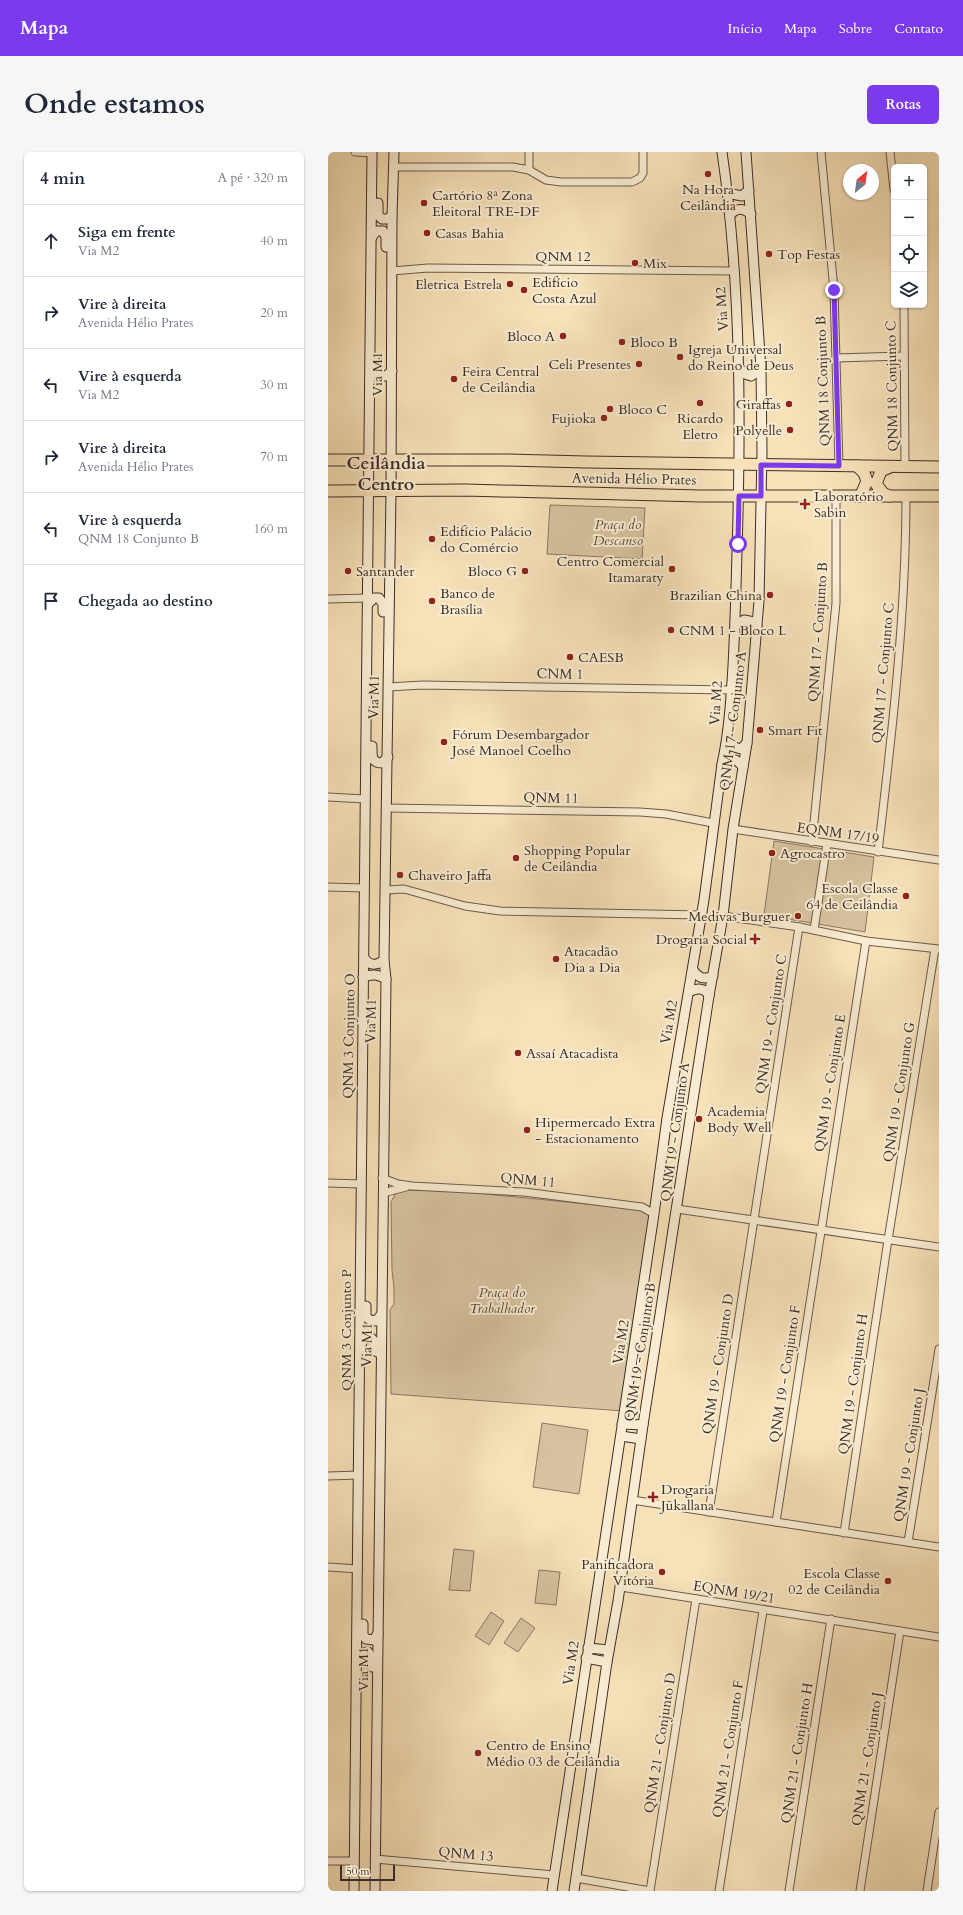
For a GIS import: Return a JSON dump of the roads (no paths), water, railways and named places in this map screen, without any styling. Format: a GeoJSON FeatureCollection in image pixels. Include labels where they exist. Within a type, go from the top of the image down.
{"type":"FeatureCollection","features":[{"type":"Feature","properties":{"kind":"main road"},"geometry":{"type":"LineString","coordinates":[[374,152],[378,215],[384,220],[392,216]]}},
{"type":"Feature","properties":{"kind":"main road","name":"Via M1"},"geometry":{"type":"LineString","coordinates":[[365,888],[370,325],[374,152]]}},
{"type":"Feature","properties":{"kind":"main road","name":"Via M1"},"geometry":{"type":"LineString","coordinates":[[375,1891],[382,1178],[386,979],[384,960],[391,492],[392,216],[394,152]]}},
{"type":"Feature","properties":{"kind":"main road","name":"Via M2"},"geometry":{"type":"LineString","coordinates":[[552,1891],[586,1658],[657,1199],[667,1118],[693,970],[713,823],[727,742],[736,625],[740,369],[730,215],[722,152]]}},
{"type":"Feature","properties":{"kind":"main road"},"geometry":{"type":"LineString","coordinates":[[746,152],[761,369],[761,496]]}},
{"type":"Feature","properties":{"kind":"main road"},"geometry":{"type":"LineString","coordinates":[[728,191],[732,194],[742,196],[749,190]]}},
{"type":"Feature","properties":{"kind":"main road"},"geometry":{"type":"LineString","coordinates":[[730,215],[738,209],[742,209],[751,214]]}},
{"type":"Feature","properties":{"kind":"main road"},"geometry":{"type":"LineString","coordinates":[[372,238],[374,233],[378,230],[383,231],[386,237],[386,294],[391,318]]}},
{"type":"Feature","properties":{"kind":"main road"},"geometry":{"type":"LineString","coordinates":[[370,325],[376,345],[376,372],[379,376],[384,377],[389,375],[392,371]]}},
{"type":"Feature","properties":{"kind":"main road"},"geometry":{"type":"LineString","coordinates":[[740,369],[748,376],[751,376],[761,369]]}},
{"type":"Feature","properties":{"kind":"main road","name":"Avenida Hélio Prates"},"geometry":{"type":"LineString","coordinates":[[328,460],[505,460],[939,467]]}},
{"type":"Feature","properties":{"kind":"main road"},"geometry":{"type":"LineString","coordinates":[[857,466],[864,473],[867,482],[861,495]]}},
{"type":"Feature","properties":{"kind":"main road"},"geometry":{"type":"LineString","coordinates":[[889,496],[883,493],[876,484],[881,471],[890,467]]}},
{"type":"Feature","properties":{"kind":"main road","name":"Avenida Hélio Prates"},"geometry":{"type":"LineString","coordinates":[[328,491],[391,492],[465,490],[646,495],[939,496]]}},
{"type":"Feature","properties":{"kind":"main road","name":"QNM 17 - Conjunto A"},"geometry":{"type":"LineString","coordinates":[[733,829],[747,743],[757,626],[761,496]]}},
{"type":"Feature","properties":{"kind":"main road"},"geometry":{"type":"LineString","coordinates":[[368,601],[376,598],[383,602],[383,635],[389,656]]}},
{"type":"Feature","properties":{"kind":"main road"},"geometry":{"type":"LineString","coordinates":[[736,625],[744,620],[754,622],[757,626]]}},
{"type":"Feature","properties":{"kind":"main road"},"geometry":{"type":"LineString","coordinates":[[367,707],[371,726],[373,759],[382,763],[388,757]]}},
{"type":"Feature","properties":{"kind":"main road"},"geometry":{"type":"LineString","coordinates":[[727,742],[731,746],[741,749],[747,743]]}},
{"type":"Feature","properties":{"kind":"main road"},"geometry":{"type":"LineString","coordinates":[[722,764],[726,760],[732,759],[736,760],[743,767]]}},
{"type":"Feature","properties":{"kind":"main road"},"geometry":{"type":"LineString","coordinates":[[723,916],[733,829]]}},
{"type":"Feature","properties":{"kind":"main road","name":"QNM 3 Conjunto O"},"geometry":{"type":"LineString","coordinates":[[361,1184],[365,888]]}},
{"type":"Feature","properties":{"kind":"main road","name":"QNM 19 - Conjunto A"},"geometry":{"type":"LineString","coordinates":[[677,1210],[709,996],[723,916]]}},
{"type":"Feature","properties":{"kind":"main road"},"geometry":{"type":"LineString","coordinates":[[364,958],[368,963],[374,965],[379,964],[384,960]]}},
{"type":"Feature","properties":{"kind":"main road"},"geometry":{"type":"LineString","coordinates":[[693,970],[700,977],[708,978],[713,976]]}},
{"type":"Feature","properties":{"kind":"main road"},"geometry":{"type":"LineString","coordinates":[[363,977],[370,974],[379,975],[386,979]]}},
{"type":"Feature","properties":{"kind":"main road"},"geometry":{"type":"LineString","coordinates":[[689,992],[701,989],[704,990],[709,996]]}},
{"type":"Feature","properties":{"kind":"main road","name":"QNM 3 Conjunto P"},"geometry":{"type":"LineString","coordinates":[[359,1476],[361,1184]]}},
{"type":"Feature","properties":{"kind":"main road","name":"QNM 19 - Conjunto B"},"geometry":{"type":"LineString","coordinates":[[632,1500],[677,1210]]}},
{"type":"Feature","properties":{"kind":"main road"},"geometry":{"type":"LineString","coordinates":[[361,1277],[365,1297],[366,1317],[370,1320],[376,1321],[381,1315]]}},
{"type":"Feature","properties":{"kind":"main road"},"geometry":{"type":"LineString","coordinates":[[361,1345],[365,1338],[370,1337],[374,1340],[381,1365]]}},
{"type":"Feature","properties":{"kind":"main road"},"geometry":{"type":"LineString","coordinates":[[622,1424],[643,1425]]}},
{"type":"Feature","properties":{"kind":"main road"},"geometry":{"type":"LineString","coordinates":[[621,1436],[642,1439]]}},
{"type":"Feature","properties":{"kind":"main road"},"geometry":{"type":"LineString","coordinates":[[354,1891],[359,1476]]}},
{"type":"Feature","properties":{"kind":"main road"},"geometry":{"type":"LineString","coordinates":[[574,1891],[632,1500]]}},
{"type":"Feature","properties":{"kind":"main road"},"geometry":{"type":"LineString","coordinates":[[358,1589],[363,1607],[363,1635],[366,1639],[372,1640],[376,1638],[378,1633]]}},
{"type":"Feature","properties":{"kind":"main road"},"geometry":{"type":"LineString","coordinates":[[588,1648],[609,1650]]}},
{"type":"Feature","properties":{"kind":"main road"},"geometry":{"type":"LineString","coordinates":[[357,1659],[359,1654],[363,1652],[368,1652],[372,1656],[372,1690],[377,1710]]}},
{"type":"Feature","properties":{"kind":"main road"},"geometry":{"type":"LineString","coordinates":[[586,1658],[607,1662]]}},
{"type":"Feature","properties":{"kind":"street"},"geometry":{"type":"LineString","coordinates":[[355,152],[374,152]]}},
{"type":"Feature","properties":{"kind":"street"},"geometry":{"type":"LineString","coordinates":[[529,152],[529,170]]}},
{"type":"Feature","properties":{"kind":"street"},"geometry":{"type":"LineString","coordinates":[[394,167],[506,167],[529,170],[539,177],[561,182],[632,182],[640,178],[643,173],[643,152]]}},
{"type":"Feature","properties":{"kind":"street","name":"QNM 18 Conjunto B"},"geometry":{"type":"LineString","coordinates":[[821,152],[834,290],[839,466]]}},
{"type":"Feature","properties":{"kind":"street"},"geometry":{"type":"LineString","coordinates":[[890,152],[891,164]]}},
{"type":"Feature","properties":{"kind":"street","name":"QNM 12"},"geometry":{"type":"LineString","coordinates":[[392,271],[428,268],[733,271]]}},
{"type":"Feature","properties":{"kind":"street","name":"QNM 18 Conjunto C"},"geometry":{"type":"LineString","coordinates":[[904,308],[906,467]]}},
{"type":"Feature","properties":{"kind":"street"},"geometry":{"type":"LineString","coordinates":[[836,358],[904,356]]}},
{"type":"Feature","properties":{"kind":"street","name":"QNM 17 - Conjunto B"},"geometry":{"type":"LineString","coordinates":[[812,842],[836,603],[836,495]]}},
{"type":"Feature","properties":{"kind":"street","name":"QNM 17 - Conjunto C"},"geometry":{"type":"LineString","coordinates":[[878,852],[896,697],[902,605],[906,496]]}},
{"type":"Feature","properties":{"kind":"street"},"geometry":{"type":"LineString","coordinates":[[328,599],[368,601]]}},
{"type":"Feature","properties":{"kind":"street","name":"CNM 1"},"geometry":{"type":"LineString","coordinates":[[388,687],[423,686],[731,690]]}},
{"type":"Feature","properties":{"kind":"street"},"geometry":{"type":"LineString","coordinates":[[328,797],[366,799]]}},
{"type":"Feature","properties":{"kind":"street","name":"QNM 11"},"geometry":{"type":"LineString","coordinates":[[387,808],[640,812],[666,814],[713,823]]}},
{"type":"Feature","properties":{"kind":"street","name":"EQNM 17/19"},"geometry":{"type":"LineString","coordinates":[[733,829],[939,860]]}},
{"type":"Feature","properties":{"kind":"street"},"geometry":{"type":"LineString","coordinates":[[814,930],[827,843]]}},
{"type":"Feature","properties":{"kind":"street"},"geometry":{"type":"LineString","coordinates":[[328,887],[365,888]]}},
{"type":"Feature","properties":{"kind":"street"},"geometry":{"type":"LineString","coordinates":[[386,890],[410,890],[465,906],[500,911],[701,914]]}},
{"type":"Feature","properties":{"kind":"street"},"geometry":{"type":"LineString","coordinates":[[723,916],[814,930],[866,941],[937,949]]}},
{"type":"Feature","properties":{"kind":"street","name":"QNM 19 - Conjunto C"},"geometry":{"type":"LineString","coordinates":[[754,1219],[799,928]]}},
{"type":"Feature","properties":{"kind":"street","name":"QNM 19 - Conjunto E"},"geometry":{"type":"LineString","coordinates":[[820,1230],[866,941]]}},
{"type":"Feature","properties":{"kind":"street","name":"QNM 19 - Conjunto G"},"geometry":{"type":"LineString","coordinates":[[888,1240],[937,949]]}},
{"type":"Feature","properties":{"kind":"street","name":"QNM 11"},"geometry":{"type":"LineString","coordinates":[[382,1178],[398,1184],[412,1186],[524,1192],[642,1207],[654,1214]]}},
{"type":"Feature","properties":{"kind":"street"},"geometry":{"type":"LineString","coordinates":[[328,1183],[361,1184]]}},
{"type":"Feature","properties":{"kind":"street","name":"QNM 11"},"geometry":{"type":"LineString","coordinates":[[383,1193],[412,1186]]}},
{"type":"Feature","properties":{"kind":"street"},"geometry":{"type":"LineString","coordinates":[[642,1207],[657,1199]]}},
{"type":"Feature","properties":{"kind":"street","name":"QNM 19 - Conjunto A"},"geometry":{"type":"LineString","coordinates":[[677,1210],[754,1219],[939,1247]]}},
{"type":"Feature","properties":{"kind":"street","name":"QNM 19 - Conjunto D"},"geometry":{"type":"LineString","coordinates":[[709,1512],[754,1219]]}},
{"type":"Feature","properties":{"kind":"street","name":"QNM 19 - Conjunto F"},"geometry":{"type":"LineString","coordinates":[[776,1522],[820,1230]]}},
{"type":"Feature","properties":{"kind":"street","name":"QNM 19 - Conjunto H"},"geometry":{"type":"LineString","coordinates":[[844,1533],[888,1240]]}},
{"type":"Feature","properties":{"kind":"street","name":"QNM 19 - Conjunto J"},"geometry":{"type":"LineString","coordinates":[[908,1542],[939,1349]]}},
{"type":"Feature","properties":{"kind":"street"},"geometry":{"type":"LineString","coordinates":[[328,1476],[359,1476]]}},
{"type":"Feature","properties":{"kind":"street"},"geometry":{"type":"LineString","coordinates":[[632,1500],[939,1547]]}},
{"type":"Feature","properties":{"kind":"street"},"geometry":{"type":"LineString","coordinates":[[328,1567],[358,1569]]}},
{"type":"Feature","properties":{"kind":"street","name":"EQNM 19/21"},"geometry":{"type":"LineString","coordinates":[[620,1587],[763,1611],[831,1619],[939,1637]]}},
{"type":"Feature","properties":{"kind":"street","name":"QNM 21 - Conjunto D"},"geometry":{"type":"LineString","coordinates":[[650,1891],[696,1600]]}},
{"type":"Feature","properties":{"kind":"street","name":"QNM 21 - Conjunto F"},"geometry":{"type":"LineString","coordinates":[[719,1891],[763,1611]]}},
{"type":"Feature","properties":{"kind":"street","name":"QNM 21 - Conjunto H"},"geometry":{"type":"LineString","coordinates":[[789,1891],[831,1619]]}},
{"type":"Feature","properties":{"kind":"street","name":"QNM 21 - Conjunto J"},"geometry":{"type":"LineString","coordinates":[[860,1891],[900,1631]]}},
{"type":"Feature","properties":{"kind":"street"},"geometry":{"type":"LineString","coordinates":[[927,1891],[939,1812]]}},
{"type":"Feature","properties":{"kind":"street","name":"QNM 13"},"geometry":{"type":"LineString","coordinates":[[375,1859],[554,1876]]}},
{"type":"Feature","properties":{"kind":"street"},"geometry":{"type":"LineString","coordinates":[[328,1861],[354,1861]]}},
{"type":"Feature","properties":{"kind":"street"},"geometry":{"type":"LineString","coordinates":[[576,1878],[650,1891]]}},
{"type":"Feature","properties":{"kind":"place","name":"Na Hora Ceilândia"},"geometry":{"type":"Point","coordinates":[708,174]}},
{"type":"Feature","properties":{"kind":"place","name":"Cartório 8ª Zona Eleitoral TRE-DF"},"geometry":{"type":"Point","coordinates":[424,203]}},
{"type":"Feature","properties":{"kind":"place","name":"Casas Bahia"},"geometry":{"type":"Point","coordinates":[427,233]}},
{"type":"Feature","properties":{"kind":"place","name":"Top Festas"},"geometry":{"type":"Point","coordinates":[769,254]}},
{"type":"Feature","properties":{"kind":"place","name":"Mix"},"geometry":{"type":"Point","coordinates":[635,263]}},
{"type":"Feature","properties":{"kind":"place","name":"Eletrica Estrela"},"geometry":{"type":"Point","coordinates":[510,284]}},
{"type":"Feature","properties":{"kind":"place","name":"Edifício Costa Azul"},"geometry":{"type":"Point","coordinates":[524,290]}},
{"type":"Feature","properties":{"kind":"place","name":"Bloco A"},"geometry":{"type":"Point","coordinates":[563,336]}},
{"type":"Feature","properties":{"kind":"place","name":"Bloco B"},"geometry":{"type":"Point","coordinates":[622,342]}},
{"type":"Feature","properties":{"kind":"place","name":"Igreja Universal do Reino de Deus"},"geometry":{"type":"Point","coordinates":[680,357]}},
{"type":"Feature","properties":{"kind":"place","name":"Celi Presentes"},"geometry":{"type":"Point","coordinates":[639,364]}},
{"type":"Feature","properties":{"kind":"place","name":"Feira Central de Ceilândia"},"geometry":{"type":"Point","coordinates":[454,379]}},
{"type":"Feature","properties":{"kind":"place","name":"Ricardo Eletro"},"geometry":{"type":"Point","coordinates":[700,403]}},
{"type":"Feature","properties":{"kind":"place","name":"Giraffas"},"geometry":{"type":"Point","coordinates":[789,404]}},
{"type":"Feature","properties":{"kind":"place","name":"Bloco C"},"geometry":{"type":"Point","coordinates":[610,409]}},
{"type":"Feature","properties":{"kind":"place","name":"Fujioka"},"geometry":{"type":"Point","coordinates":[604,418]}},
{"type":"Feature","properties":{"kind":"place","name":"Polyelle"},"geometry":{"type":"Point","coordinates":[790,430]}},
{"type":"Feature","properties":{"kind":"place","name":"Laboratório Sabin"},"geometry":{"type":"Point","coordinates":[805,504]}},
{"type":"Feature","properties":{"kind":"place","name":"Edifício Palácio do Comércio"},"geometry":{"type":"Point","coordinates":[432,539]}},
{"type":"Feature","properties":{"kind":"place","name":"Centro Comercial Itamaraty"},"geometry":{"type":"Point","coordinates":[672,569]}},
{"type":"Feature","properties":{"kind":"place","name":"Santander"},"geometry":{"type":"Point","coordinates":[348,571]}},
{"type":"Feature","properties":{"kind":"place","name":"Bloco G"},"geometry":{"type":"Point","coordinates":[525,571]}},
{"type":"Feature","properties":{"kind":"place","name":"Brazilian China"},"geometry":{"type":"Point","coordinates":[770,595]}},
{"type":"Feature","properties":{"kind":"place","name":"Banco de Brasília"},"geometry":{"type":"Point","coordinates":[432,601]}},
{"type":"Feature","properties":{"kind":"place","name":"CNM 1 - Bloco L"},"geometry":{"type":"Point","coordinates":[671,630]}},
{"type":"Feature","properties":{"kind":"place","name":"CAESB"},"geometry":{"type":"Point","coordinates":[570,657]}},
{"type":"Feature","properties":{"kind":"place","name":"Smart Fit"},"geometry":{"type":"Point","coordinates":[760,730]}},
{"type":"Feature","properties":{"kind":"place","name":"Fórum Desembargador José Manoel Coelho"},"geometry":{"type":"Point","coordinates":[444,742]}},
{"type":"Feature","properties":{"kind":"place","name":"Agrocastro"},"geometry":{"type":"Point","coordinates":[772,853]}},
{"type":"Feature","properties":{"kind":"place","name":"Shopping Popular de Ceilândia"},"geometry":{"type":"Point","coordinates":[516,858]}},
{"type":"Feature","properties":{"kind":"place","name":"Chaveiro Jaffa"},"geometry":{"type":"Point","coordinates":[400,875]}},
{"type":"Feature","properties":{"kind":"place","name":"Escola Classe 64 de Ceilândia"},"geometry":{"type":"Point","coordinates":[906,896]}},
{"type":"Feature","properties":{"kind":"place","name":"Medivas Burguer"},"geometry":{"type":"Point","coordinates":[798,916]}},
{"type":"Feature","properties":{"kind":"place","name":"Drogaria Social"},"geometry":{"type":"Point","coordinates":[755,939]}},
{"type":"Feature","properties":{"kind":"place","name":"Atacadão Dia a Dia"},"geometry":{"type":"Point","coordinates":[556,959]}},
{"type":"Feature","properties":{"kind":"place","name":"Assaí Atacadista"},"geometry":{"type":"Point","coordinates":[518,1053]}},
{"type":"Feature","properties":{"kind":"place","name":"Academia Body Well"},"geometry":{"type":"Point","coordinates":[699,1119]}},
{"type":"Feature","properties":{"kind":"place","name":"Hipermercado Extra - Estacionamento"},"geometry":{"type":"Point","coordinates":[527,1130]}},
{"type":"Feature","properties":{"kind":"place","name":"Drogaria Jukallana"},"geometry":{"type":"Point","coordinates":[653,1497]}},
{"type":"Feature","properties":{"kind":"place","name":"Panificadora Vitória"},"geometry":{"type":"Point","coordinates":[662,1572]}},
{"type":"Feature","properties":{"kind":"place","name":"Escola Classe 02 de Ceilândia"},"geometry":{"type":"Point","coordinates":[888,1581]}},
{"type":"Feature","properties":{"kind":"place","name":"Centro de Ensino Médio 03 de Ceilândia"},"geometry":{"type":"Point","coordinates":[478,1753]}},
{"type":"Feature","properties":{"kind":"district","name":"Ceilândia Centro"},"geometry":{"type":"Point","coordinates":[386,473]}},
{"type":"Feature","properties":{"kind":"park label","name":"Praça do Descanso"},"geometry":{"type":"Point","coordinates":[618,532]}},
{"type":"Feature","properties":{"kind":"park label","name":"Praça do Trabalhador"},"geometry":{"type":"Point","coordinates":[502,1300]}}]}
